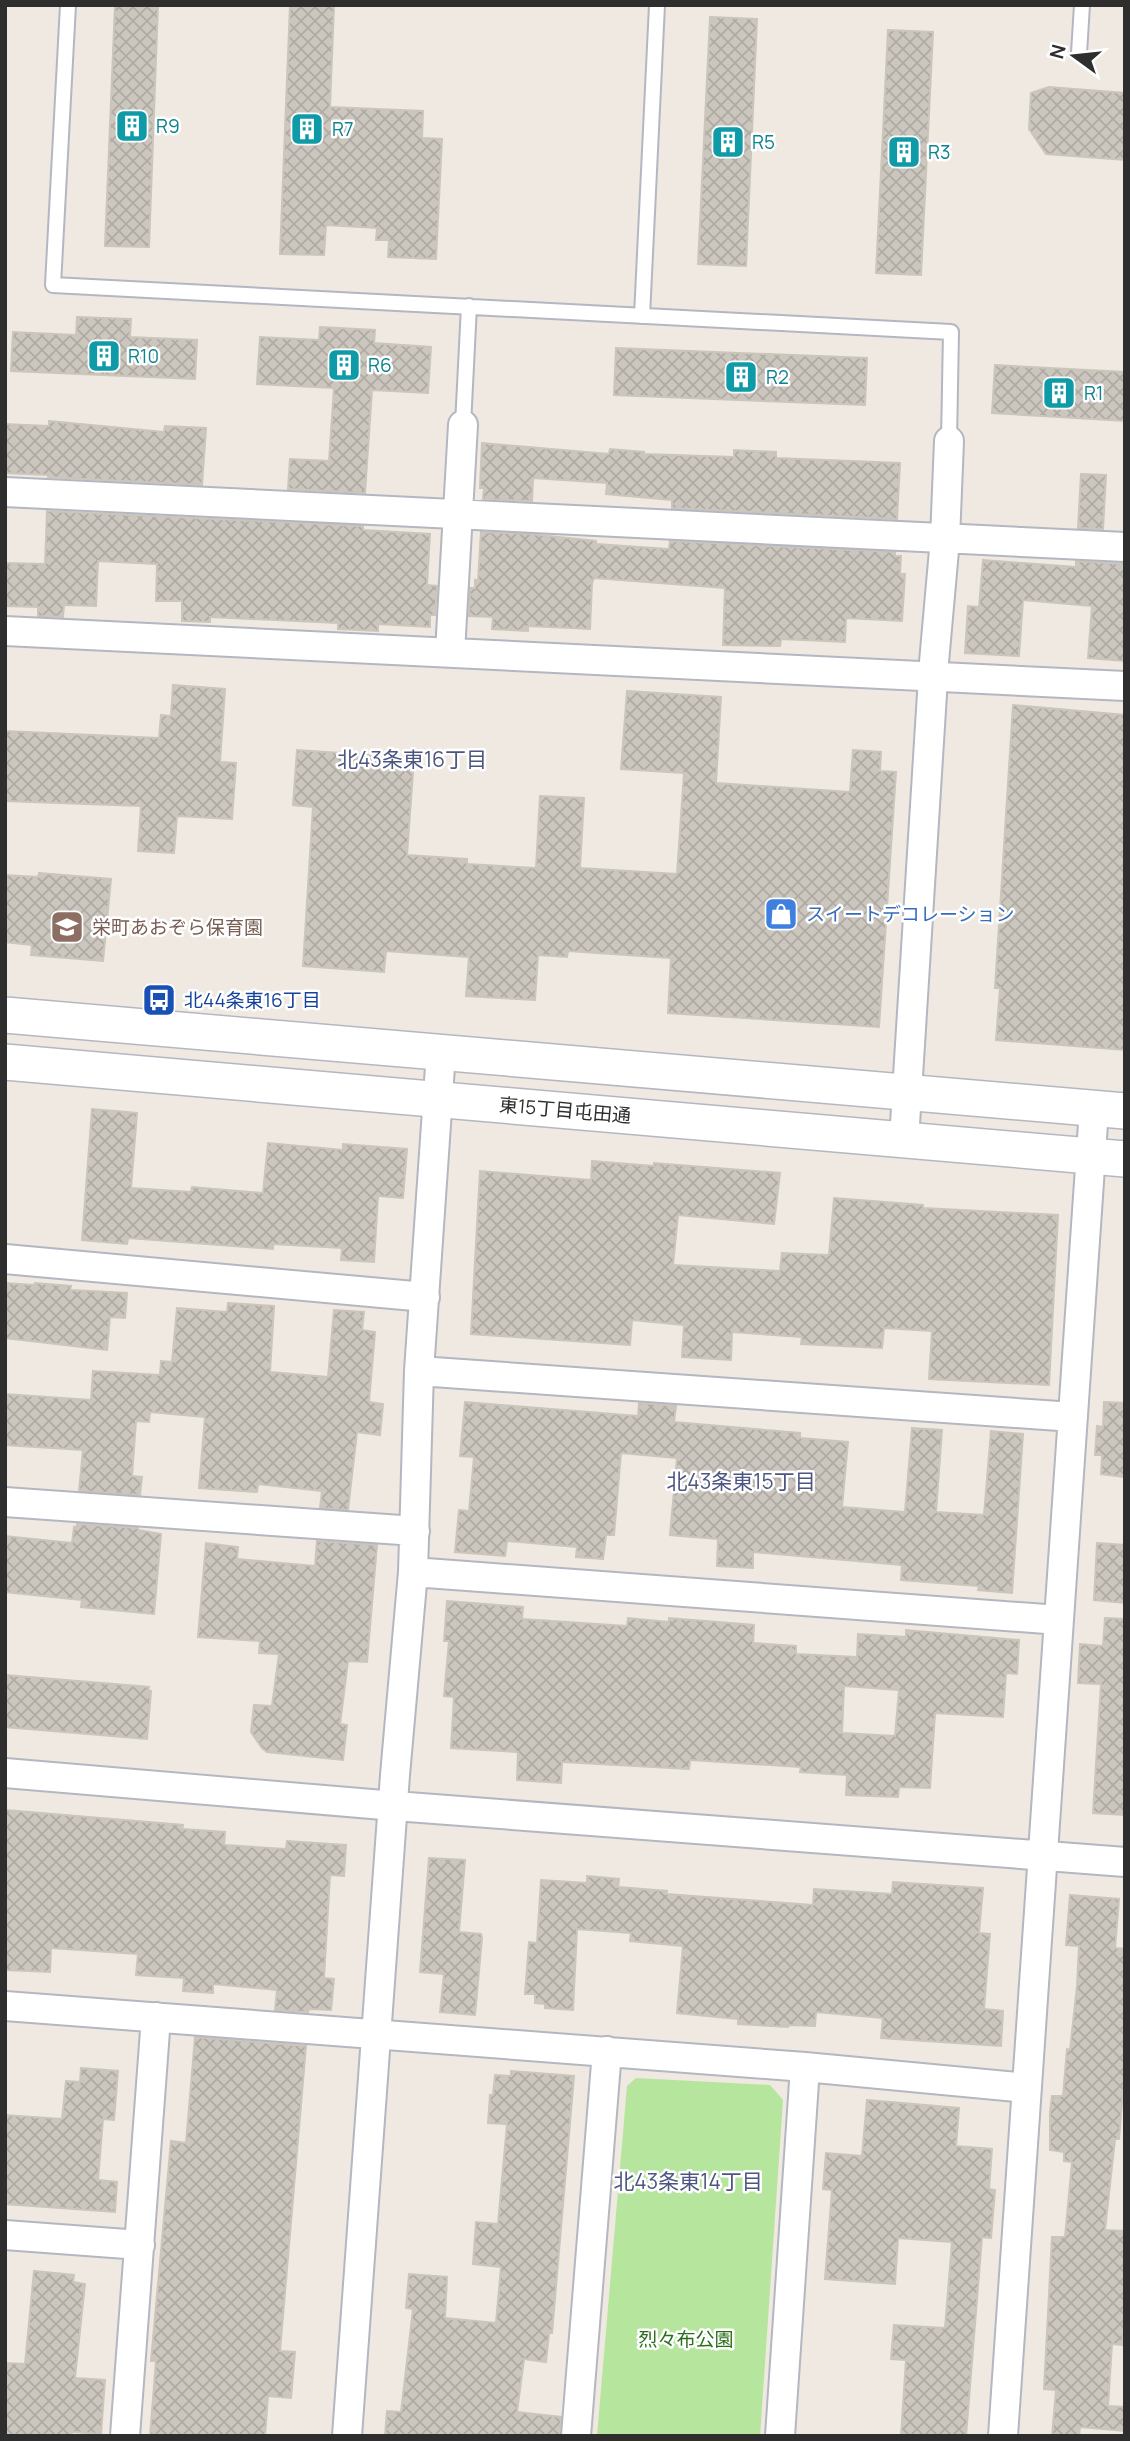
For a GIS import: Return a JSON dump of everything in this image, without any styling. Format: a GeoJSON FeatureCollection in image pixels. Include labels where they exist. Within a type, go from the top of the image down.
{"type":"FeatureCollection","features":[{"type":"Feature","properties":{"kind":"street"},"geometry":{"type":"LineString","coordinates":[[450,652],[463,425]]}},
{"type":"Feature","properties":{"kind":"street"},"geometry":{"type":"LineString","coordinates":[[904,1140],[933,678],[945,539],[949,441]]}},
{"type":"Feature","properties":{"kind":"street"},"geometry":{"type":"LineString","coordinates":[[5,492],[1125,547]]}},
{"type":"Feature","properties":{"kind":"street"},"geometry":{"type":"LineString","coordinates":[[5,631],[1125,686]]}},
{"type":"Feature","properties":{"kind":"street"},"geometry":{"type":"LineString","coordinates":[[5,1015],[1109,1110],[1091,1156],[1003,2436]]}},
{"type":"Feature","properties":{"kind":"street"},"geometry":{"type":"LineString","coordinates":[[347,2436],[413,1572],[419,1371],[440,1052]]}},
{"type":"Feature","properties":{"kind":"street","name":"東15丁目屯田通"},"geometry":{"type":"LineString","coordinates":[[5,1062],[1125,1159]]}},
{"type":"Feature","properties":{"kind":"street"},"geometry":{"type":"LineString","coordinates":[[5,1259],[425,1297]]}},
{"type":"Feature","properties":{"kind":"street"},"geometry":{"type":"LineString","coordinates":[[419,1371],[1073,1417]]}},
{"type":"Feature","properties":{"kind":"street"},"geometry":{"type":"LineString","coordinates":[[5,1502],[415,1531]]}},
{"type":"Feature","properties":{"kind":"street"},"geometry":{"type":"LineString","coordinates":[[413,1572],[1059,1620]]}},
{"type":"Feature","properties":{"kind":"street"},"geometry":{"type":"LineString","coordinates":[[5,1773],[1125,1862]]}},
{"type":"Feature","properties":{"kind":"street"},"geometry":{"type":"LineString","coordinates":[[5,2006],[805,2067],[1027,2088]]}},
{"type":"Feature","properties":{"kind":"street"},"geometry":{"type":"LineString","coordinates":[[125,2436],[156,2017]]}},
{"type":"Feature","properties":{"kind":"street"},"geometry":{"type":"LineString","coordinates":[[576,2436],[607,2052]]}},
{"type":"Feature","properties":{"kind":"street"},"geometry":{"type":"LineString","coordinates":[[780,2436],[805,2067]]}},
{"type":"Feature","properties":{"kind":"street"},"geometry":{"type":"LineString","coordinates":[[5,2235],[139,2245]]}},
{"type":"Feature","properties":{"kind":"lane"},"geometry":{"type":"LineString","coordinates":[[68,5],[53,285],[951,332],[949,441]]}},
{"type":"Feature","properties":{"kind":"lane"},"geometry":{"type":"LineString","coordinates":[[642,316],[657,5]]}},
{"type":"Feature","properties":{"kind":"lane"},"geometry":{"type":"LineString","coordinates":[[1079,53],[1082,5]]}},
{"type":"Feature","properties":{"kind":"lane"},"geometry":{"type":"LineString","coordinates":[[463,425],[469,306]]}},
{"type":"Feature","properties":{"kind":"green space","name":"烈々布公園"},"geometry":{"type":"Polygon","coordinates":[[[636,2078],[770,2085],[783,2100],[760,2436],[597,2436],[627,2086],[636,2078]]]}},
{"type":"Feature","properties":{"kind":"building","name":"R9"},"geometry":{"type":"Polygon","coordinates":[[[115,5],[158,5],[149,247],[105,246],[115,5]]]}},
{"type":"Feature","properties":{"kind":"building"},"geometry":{"type":"Polygon","coordinates":[[[290,5],[334,5],[330,107],[423,111],[422,138],[442,139],[436,259],[388,257],[389,240],[376,240],[377,228],[326,225],[324,255],[280,254],[290,5]]]}},
{"type":"Feature","properties":{"kind":"building","name":"R5"},"geometry":{"type":"Polygon","coordinates":[[[710,17],[757,19],[746,266],[698,264],[710,17]]]}},
{"type":"Feature","properties":{"kind":"building","name":"R3"},"geometry":{"type":"Polygon","coordinates":[[[888,30],[933,32],[921,275],[876,273],[888,30]]]}},
{"type":"Feature","properties":{"kind":"building"},"geometry":{"type":"Polygon","coordinates":[[[1049,87],[1125,93],[1125,160],[1046,154],[1029,129],[1031,93],[1049,87]]]}},
{"type":"Feature","properties":{"kind":"building","name":"R10"},"geometry":{"type":"Polygon","coordinates":[[[77,317],[131,319],[130,337],[197,340],[195,379],[11,371],[13,332],[76,335],[77,317]]]}},
{"type":"Feature","properties":{"kind":"building"},"geometry":{"type":"Polygon","coordinates":[[[320,327],[375,330],[374,343],[431,347],[428,393],[372,390],[365,493],[288,489],[290,459],[329,461],[334,388],[257,384],[260,337],[319,340],[320,327]]]}},
{"type":"Feature","properties":{"kind":"building","name":"R2"},"geometry":{"type":"Polygon","coordinates":[[[616,348],[867,358],[865,405],[614,395],[616,348]]]}},
{"type":"Feature","properties":{"kind":"building","name":"R1"},"geometry":{"type":"Polygon","coordinates":[[[995,365],[1125,372],[1125,421],[992,413],[995,365]]]}},
{"type":"Feature","properties":{"kind":"building"},"geometry":{"type":"Polygon","coordinates":[[[49,421],[164,432],[165,426],[206,428],[202,485],[5,473],[5,424],[49,426],[49,421]]]}},
{"type":"Feature","properties":{"kind":"building"},"geometry":{"type":"Polygon","coordinates":[[[482,443],[609,454],[610,449],[644,454],[734,457],[734,450],[776,452],[776,458],[900,463],[897,519],[672,508],[672,500],[606,494],[607,483],[533,478],[532,501],[483,499],[484,488],[480,488],[482,443]]]}},
{"type":"Feature","properties":{"kind":"building"},"geometry":{"type":"Polygon","coordinates":[[[1081,474],[1106,475],[1103,529],[1078,528],[1081,474]]]}},
{"type":"Feature","properties":{"kind":"building"},"geometry":{"type":"Polygon","coordinates":[[[47,511],[363,526],[363,530],[430,534],[427,585],[437,586],[435,615],[430,615],[430,627],[378,624],[378,631],[338,629],[338,623],[210,617],[210,622],[182,621],[182,601],[156,601],[157,564],[98,561],[96,606],[64,605],[63,617],[38,616],[38,607],[5,606],[5,563],[45,564],[47,511]]]}},
{"type":"Feature","properties":{"kind":"building"},"geometry":{"type":"Polygon","coordinates":[[[481,532],[530,534],[596,541],[596,544],[669,549],[670,541],[895,552],[895,556],[901,556],[900,574],[905,574],[902,621],[846,618],[845,642],[781,639],[780,646],[723,645],[725,588],[594,578],[590,629],[528,626],[528,631],[492,629],[493,617],[469,616],[470,588],[475,588],[475,580],[478,581],[481,532]]]}},
{"type":"Feature","properties":{"kind":"building"},"geometry":{"type":"Polygon","coordinates":[[[983,560],[1076,567],[1076,561],[1125,564],[1125,661],[1088,658],[1092,606],[1023,600],[1019,656],[965,653],[968,606],[979,607],[983,560]]]}},
{"type":"Feature","properties":{"kind":"building"},"geometry":{"type":"Polygon","coordinates":[[[173,685],[225,689],[220,762],[236,763],[232,819],[177,816],[174,853],[138,851],[141,806],[5,801],[5,731],[159,738],[161,715],[171,716],[173,685]]]}},
{"type":"Feature","properties":{"kind":"building"},"geometry":{"type":"Polygon","coordinates":[[[627,691],[721,697],[716,783],[850,792],[853,750],[881,752],[880,771],[896,772],[879,1027],[668,1013],[671,958],[568,951],[567,957],[538,955],[535,1000],[466,996],[469,957],[386,951],[384,972],[303,966],[313,807],[293,805],[297,750],[414,758],[407,855],[467,859],[467,864],[536,868],[540,796],[584,798],[580,868],[677,874],[684,773],[621,769],[627,691]]]}},
{"type":"Feature","properties":{"kind":"building"},"geometry":{"type":"Polygon","coordinates":[[[1013,705],[1125,715],[1125,1050],[996,1040],[1000,988],[995,988],[1013,705]]]}},
{"type":"Feature","properties":{"kind":"building"},"geometry":{"type":"Polygon","coordinates":[[[39,873],[111,879],[103,961],[31,955],[32,945],[5,942],[5,875],[38,877],[39,873]]]}},
{"type":"Feature","properties":{"kind":"building"},"geometry":{"type":"Polygon","coordinates":[[[92,1109],[137,1113],[131,1188],[191,1192],[192,1187],[263,1193],[268,1143],[343,1150],[343,1144],[407,1149],[403,1198],[378,1196],[374,1262],[341,1260],[342,1248],[273,1244],[273,1249],[128,1238],[127,1244],[82,1240],[92,1109]]]}},
{"type":"Feature","properties":{"kind":"building"},"geometry":{"type":"Polygon","coordinates":[[[592,1161],[780,1173],[774,1224],[678,1215],[673,1265],[780,1271],[782,1253],[829,1255],[834,1198],[923,1205],[923,1208],[1058,1215],[1049,1385],[929,1379],[932,1331],[884,1328],[882,1348],[801,1344],[802,1337],[732,1332],[731,1360],[682,1357],[684,1325],[632,1320],[630,1345],[471,1334],[480,1171],[591,1180],[592,1161]]]}},
{"type":"Feature","properties":{"kind":"building"},"geometry":{"type":"Polygon","coordinates":[[[5,1283],[35,1283],[71,1286],[70,1290],[127,1293],[125,1318],[110,1317],[107,1350],[5,1338],[5,1283]]]}},
{"type":"Feature","properties":{"kind":"building"},"geometry":{"type":"Polygon","coordinates":[[[228,1303],[274,1306],[270,1372],[328,1377],[334,1310],[364,1312],[362,1330],[375,1332],[369,1402],[383,1404],[380,1435],[357,1432],[348,1510],[320,1508],[322,1491],[258,1484],[257,1492],[199,1488],[205,1417],[150,1412],[149,1422],[136,1421],[132,1476],[142,1477],[140,1495],[79,1491],[83,1450],[5,1445],[5,1394],[91,1400],[93,1371],[160,1375],[161,1361],[172,1362],[177,1308],[227,1312],[228,1303]]]}},
{"type":"Feature","properties":{"kind":"building"},"geometry":{"type":"Polygon","coordinates":[[[465,1402],[638,1416],[639,1403],[676,1406],[674,1422],[800,1433],[800,1438],[848,1442],[842,1507],[905,1512],[912,1428],[942,1430],[936,1512],[984,1515],[991,1431],[1023,1434],[1012,1593],[978,1590],[979,1586],[901,1580],[902,1565],[753,1552],[753,1568],[717,1566],[718,1539],[670,1535],[677,1458],[621,1453],[614,1535],[606,1535],[603,1559],[576,1557],[577,1547],[507,1541],[505,1556],[455,1552],[459,1510],[469,1511],[474,1457],[460,1456],[465,1402]]]}},
{"type":"Feature","properties":{"kind":"building"},"geometry":{"type":"Polygon","coordinates":[[[1104,1402],[1125,1403],[1125,1477],[1101,1474],[1102,1455],[1095,1455],[1097,1426],[1103,1427],[1104,1402]]]}},
{"type":"Feature","properties":{"kind":"building"},"geometry":{"type":"Polygon","coordinates":[[[77,1524],[138,1528],[161,1534],[154,1614],[81,1607],[82,1600],[5,1592],[5,1536],[72,1543],[74,1527],[76,1528],[77,1524]]]}},
{"type":"Feature","properties":{"kind":"building"},"geometry":{"type":"Polygon","coordinates":[[[317,1541],[377,1545],[367,1662],[348,1661],[340,1724],[347,1725],[343,1760],[267,1752],[262,1748],[251,1732],[254,1705],[272,1706],[279,1654],[259,1653],[260,1641],[198,1637],[206,1543],[238,1547],[237,1559],[315,1566],[317,1541]]]}},
{"type":"Feature","properties":{"kind":"building"},"geometry":{"type":"Polygon","coordinates":[[[1097,1543],[1125,1545],[1125,1603],[1094,1600],[1097,1543]]]}},
{"type":"Feature","properties":{"kind":"building"},"geometry":{"type":"Polygon","coordinates":[[[447,1601],[523,1607],[522,1619],[627,1626],[628,1618],[669,1622],[669,1618],[754,1625],[753,1643],[796,1646],[796,1654],[857,1657],[858,1634],[906,1637],[906,1630],[1019,1640],[1017,1674],[1006,1673],[1003,1717],[935,1713],[930,1788],[899,1787],[898,1797],[846,1795],[847,1775],[800,1772],[801,1767],[690,1760],[689,1769],[562,1762],[561,1783],[517,1780],[518,1752],[451,1748],[454,1697],[444,1696],[449,1641],[444,1641],[447,1601]],[[844,1686],[842,1733],[895,1736],[899,1690],[844,1686]]]}},
{"type":"Feature","properties":{"kind":"building"},"geometry":{"type":"Polygon","coordinates":[[[1105,1618],[1125,1619],[1125,1815],[1093,1813],[1101,1684],[1078,1683],[1080,1644],[1103,1646],[1105,1618]]]}},
{"type":"Feature","properties":{"kind":"building"},"geometry":{"type":"Polygon","coordinates":[[[5,1675],[149,1687],[148,1690],[151,1691],[147,1739],[5,1727],[5,1675]]]}},
{"type":"Feature","properties":{"kind":"building"},"geometry":{"type":"Polygon","coordinates":[[[5,1810],[183,1825],[182,1829],[225,1832],[224,1845],[286,1849],[287,1841],[346,1845],[344,1876],[330,1875],[324,1978],[334,1979],[331,2010],[275,2010],[277,1990],[213,1984],[213,1993],[183,1991],[184,1978],[136,1975],[138,1954],[51,1948],[50,1972],[5,1970],[5,1810]]]}},
{"type":"Feature","properties":{"kind":"building"},"geometry":{"type":"Polygon","coordinates":[[[429,1858],[465,1860],[459,1932],[481,1934],[482,1938],[475,2015],[440,2012],[444,1974],[420,1972],[429,1858]]]}},
{"type":"Feature","properties":{"kind":"building"},"geometry":{"type":"Polygon","coordinates":[[[587,1876],[619,1879],[618,1887],[667,1891],[666,1894],[813,1905],[814,1889],[892,1894],[893,1882],[983,1888],[979,1933],[990,1934],[984,2009],[1003,2011],[1001,2046],[881,2038],[883,2018],[816,2012],[815,2026],[788,2027],[738,2024],[738,2019],[677,2013],[683,1946],[630,1941],[631,1933],[577,1929],[573,2010],[545,2008],[545,2004],[535,2003],[535,1994],[525,1994],[529,1942],[537,1943],[541,1880],[587,1883],[587,1876]]]}},
{"type":"Feature","properties":{"kind":"building"},"geometry":{"type":"Polygon","coordinates":[[[1070,1895],[1119,1899],[1115,1948],[1125,1949],[1125,2090],[1119,2139],[1115,2139],[1105,2230],[1125,2231],[1125,2312],[1122,2345],[1112,2344],[1108,2406],[1125,2407],[1125,2431],[1080,2427],[1079,2436],[1052,2436],[1056,2390],[1044,2389],[1052,2237],[1065,2237],[1072,2162],[1064,2161],[1064,2152],[1050,2150],[1050,2112],[1052,2096],[1063,2096],[1077,1986],[1079,1946],[1066,1945],[1070,1895]]]}},
{"type":"Feature","properties":{"kind":"building"},"geometry":{"type":"Polygon","coordinates":[[[195,2037],[306,2046],[280,2351],[295,2352],[291,2398],[268,2396],[265,2436],[150,2436],[156,2361],[151,2361],[171,2141],[186,2143],[195,2037]]]}},
{"type":"Feature","properties":{"kind":"building"},"geometry":{"type":"Polygon","coordinates":[[[81,2068],[118,2071],[114,2120],[103,2119],[98,2180],[117,2182],[115,2212],[5,2204],[5,2115],[62,2119],[66,2081],[80,2082],[81,2068]]]}},
{"type":"Feature","properties":{"kind":"building"},"geometry":{"type":"Polygon","coordinates":[[[511,2071],[574,2076],[552,2333],[549,2333],[546,2362],[524,2359],[517,2412],[561,2417],[560,2436],[385,2436],[387,2411],[401,2412],[413,2309],[406,2308],[409,2274],[447,2277],[445,2318],[496,2323],[501,2267],[473,2264],[476,2222],[498,2224],[507,2124],[488,2123],[490,2095],[493,2095],[495,2075],[511,2076],[511,2071]]]}},
{"type":"Feature","properties":{"kind":"building"},"geometry":{"type":"Polygon","coordinates":[[[867,2100],[959,2108],[956,2146],[992,2149],[989,2189],[995,2190],[991,2238],[982,2237],[966,2436],[901,2436],[906,2360],[891,2359],[894,2325],[945,2328],[952,2242],[898,2238],[895,2284],[825,2279],[832,2190],[823,2189],[826,2153],[862,2156],[867,2100]]]}},
{"type":"Feature","properties":{"kind":"building"},"geometry":{"type":"Polygon","coordinates":[[[34,2271],[74,2275],[73,2282],[85,2284],[75,2378],[105,2380],[101,2434],[72,2432],[72,2436],[5,2436],[5,2363],[25,2364],[34,2271]]]}},
{"type":"Feature","properties":{"kind":"place","name":"R9"},"geometry":{"type":"Point","coordinates":[132,126]}},
{"type":"Feature","properties":{"kind":"place","name":"R7"},"geometry":{"type":"Point","coordinates":[307,129]}},
{"type":"Feature","properties":{"kind":"place","name":"R5"},"geometry":{"type":"Point","coordinates":[728,142]}},
{"type":"Feature","properties":{"kind":"place","name":"R3"},"geometry":{"type":"Point","coordinates":[904,152]}},
{"type":"Feature","properties":{"kind":"place","name":"R10"},"geometry":{"type":"Point","coordinates":[104,356]}},
{"type":"Feature","properties":{"kind":"place","name":"R6"},"geometry":{"type":"Point","coordinates":[344,365]}},
{"type":"Feature","properties":{"kind":"place","name":"R2"},"geometry":{"type":"Point","coordinates":[741,377]}},
{"type":"Feature","properties":{"kind":"place","name":"R1"},"geometry":{"type":"Point","coordinates":[1059,393]}},
{"type":"Feature","properties":{"kind":"place","name":"スイートデコレーション"},"geometry":{"type":"Point","coordinates":[781,914]}},
{"type":"Feature","properties":{"kind":"place","name":"栄町あおぞら保育園"},"geometry":{"type":"Point","coordinates":[67,927]}},
{"type":"Feature","properties":{"kind":"place","name":"北44条東16丁目"},"geometry":{"type":"Point","coordinates":[159,1000]}},
{"type":"Feature","properties":{"kind":"district","name":"北43条東16丁目"},"geometry":{"type":"Point","coordinates":[412,760]}},
{"type":"Feature","properties":{"kind":"district","name":"北43条東15丁目"},"geometry":{"type":"Point","coordinates":[741,1482]}},
{"type":"Feature","properties":{"kind":"district","name":"北43条東14丁目"},"geometry":{"type":"Point","coordinates":[688,2182]}}]}
